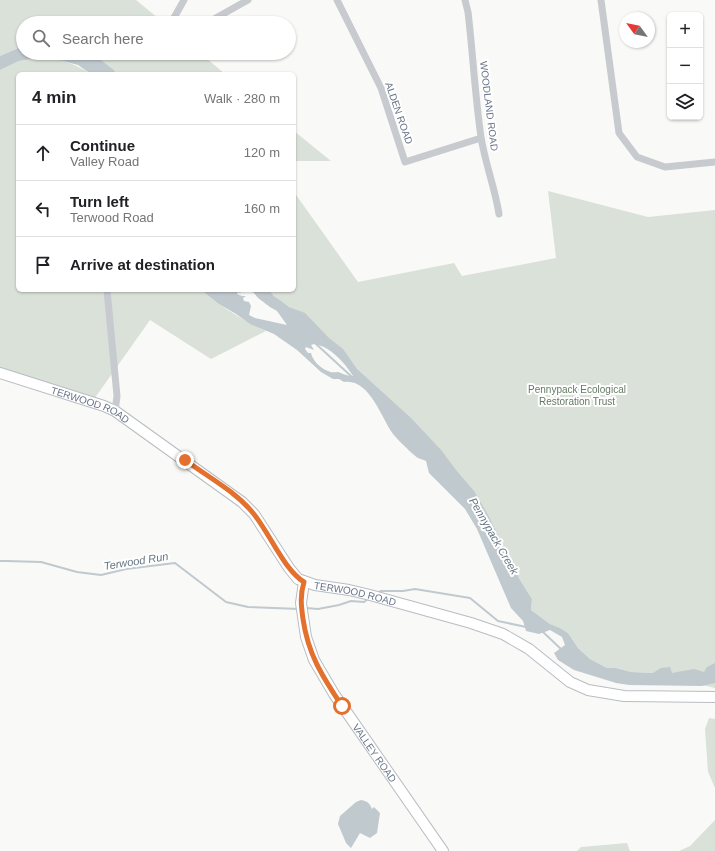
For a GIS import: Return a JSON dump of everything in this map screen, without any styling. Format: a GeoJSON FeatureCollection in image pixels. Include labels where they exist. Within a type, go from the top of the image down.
{"type":"FeatureCollection","features":[{"type":"Feature","properties":{"kind":"street"},"geometry":{"type":"LineString","coordinates":[[175,16],[184,0]]}},
{"type":"Feature","properties":{"kind":"street"},"geometry":{"type":"LineString","coordinates":[[220,16],[248,0]]}},
{"type":"Feature","properties":{"kind":"street","name":"ALDEN ROAD"},"geometry":{"type":"LineString","coordinates":[[337,0],[380,88],[405,162],[481,138]]}},
{"type":"Feature","properties":{"kind":"street","name":"WOODLAND ROAD"},"geometry":{"type":"LineString","coordinates":[[465,0],[468,12],[481,138],[499,214]]}},
{"type":"Feature","properties":{"kind":"street"},"geometry":{"type":"LineString","coordinates":[[601,0],[619,133],[637,157],[665,167],[715,162]]}},
{"type":"Feature","properties":{"kind":"street"},"geometry":{"type":"LineString","coordinates":[[108,292],[117,396],[114,411]]}},
{"type":"Feature","properties":{"kind":"street","name":"TERWOOD ROAD"},"geometry":{"type":"LineString","coordinates":[[0,373],[104,406],[114,411],[242,502],[262,526],[294,574],[304,582],[315,586],[350,590],[370,595],[503,634],[529,649],[570,682],[588,690],[624,696],[715,697]]}},
{"type":"Feature","properties":{"kind":"street","name":"VALLEY ROAD"},"geometry":{"type":"LineString","coordinates":[[304,582],[301,603],[308,645],[314,660],[325,681],[443,851]]}},
{"type":"Feature","properties":{"kind":"green space"},"geometry":{"type":"Polygon","coordinates":[[[0,0],[136,0],[155,16],[16,16],[16,49],[0,56],[0,0]]]}},
{"type":"Feature","properties":{"kind":"green space"},"geometry":{"type":"Polygon","coordinates":[[[101,60],[208,60],[223,72],[115,72],[101,60]]]}},
{"type":"Feature","properties":{"kind":"green space"},"geometry":{"type":"Polygon","coordinates":[[[19,61],[63,61],[88,72],[16,72],[16,292],[204,292],[232,313],[266,331],[211,359],[150,320],[92,402],[0,374],[0,70],[19,61]]]}},
{"type":"Feature","properties":{"kind":"green space"},"geometry":{"type":"Polygon","coordinates":[[[296,133],[331,161],[296,161],[296,133]]]}},
{"type":"Feature","properties":{"kind":"green space","name":"Pennypack Ecological Restoration Trust"},"geometry":{"type":"Polygon","coordinates":[[[548,191],[648,217],[715,210],[715,688],[653,673],[631,672],[616,668],[607,668],[590,659],[578,648],[568,633],[550,624],[531,610],[532,599],[520,580],[512,562],[447,458],[296,310],[281,302],[271,292],[296,292],[296,195],[358,282],[454,263],[462,276],[556,258],[548,191]]]}},
{"type":"Feature","properties":{"kind":"green space"},"geometry":{"type":"Polygon","coordinates":[[[709,718],[715,719],[715,788],[708,772],[705,729],[709,718]]]}},
{"type":"Feature","properties":{"kind":"green space"},"geometry":{"type":"Polygon","coordinates":[[[715,820],[715,851],[679,851],[690,846],[715,820]]]}},
{"type":"Feature","properties":{"kind":"green space"},"geometry":{"type":"Polygon","coordinates":[[[627,843],[630,851],[577,851],[581,847],[627,843]]]}},
{"type":"Feature","properties":{"kind":"water"},"geometry":{"type":"Polygon","coordinates":[[[16,49],[16,60],[26,60],[19,61],[0,70],[0,56],[16,49]]]}},
{"type":"Feature","properties":{"kind":"water"},"geometry":{"type":"Polygon","coordinates":[[[56,60],[101,60],[115,72],[88,72],[78,65],[56,60]]]}},
{"type":"Feature","properties":{"kind":"water"},"geometry":{"type":"Polygon","coordinates":[[[204,292],[238,292],[237,294],[246,296],[243,298],[244,301],[249,302],[251,306],[249,315],[255,318],[287,325],[277,311],[252,292],[271,292],[289,307],[305,313],[329,338],[343,349],[357,369],[411,418],[442,451],[474,491],[488,515],[520,580],[532,599],[531,610],[550,624],[568,633],[578,648],[590,659],[607,668],[616,668],[631,672],[653,673],[661,668],[670,667],[672,673],[694,669],[704,672],[707,667],[715,663],[715,683],[702,686],[629,685],[616,683],[574,670],[558,660],[554,653],[565,645],[562,637],[550,630],[539,634],[526,631],[523,621],[511,608],[477,529],[465,509],[429,473],[426,461],[418,458],[393,434],[367,392],[361,386],[353,382],[344,382],[339,379],[333,379],[321,372],[297,350],[274,334],[250,324],[219,304],[204,292]],[[314,344],[311,345],[314,350],[306,347],[305,349],[308,353],[311,353],[313,359],[325,370],[353,376],[346,366],[326,348],[314,344]]]}},
{"type":"Feature","properties":{"kind":"water"},"geometry":{"type":"Polygon","coordinates":[[[361,800],[367,802],[372,809],[374,807],[380,813],[377,833],[370,838],[360,833],[351,848],[346,843],[338,824],[340,816],[356,802],[361,800]]]}},
{"type":"Feature","properties":{"kind":"waterway","name":"Pennypack Creek"},"geometry":{"type":"LineString","coordinates":[[315,343],[352,377]]}},
{"type":"Feature","properties":{"kind":"waterway","name":"Terwood Run"},"geometry":{"type":"LineString","coordinates":[[0,561],[41,562],[77,572],[101,575],[126,569],[175,563],[226,602],[248,607],[300,609]]}},
{"type":"Feature","properties":{"kind":"waterway","name":"Terwood Run"},"geometry":{"type":"LineString","coordinates":[[377,593],[381,591],[403,591],[415,589],[470,598],[498,621],[526,627]]}},
{"type":"Feature","properties":{"kind":"waterway","name":"Terwood Run"},"geometry":{"type":"LineString","coordinates":[[306,608],[318,609],[351,601],[364,602],[368,599]]}},
{"type":"Feature","properties":{"kind":"waterway","name":"Pennypack Creek"},"geometry":{"type":"LineString","coordinates":[[542,631],[562,650]]}},
{"type":"Feature","properties":{"kind":"route"},"geometry":{"type":"LineString","coordinates":[[185,460],[234,495],[248,507],[289,568],[304,582],[301,603],[304,629],[308,645],[325,681],[342,706]]}}]}
